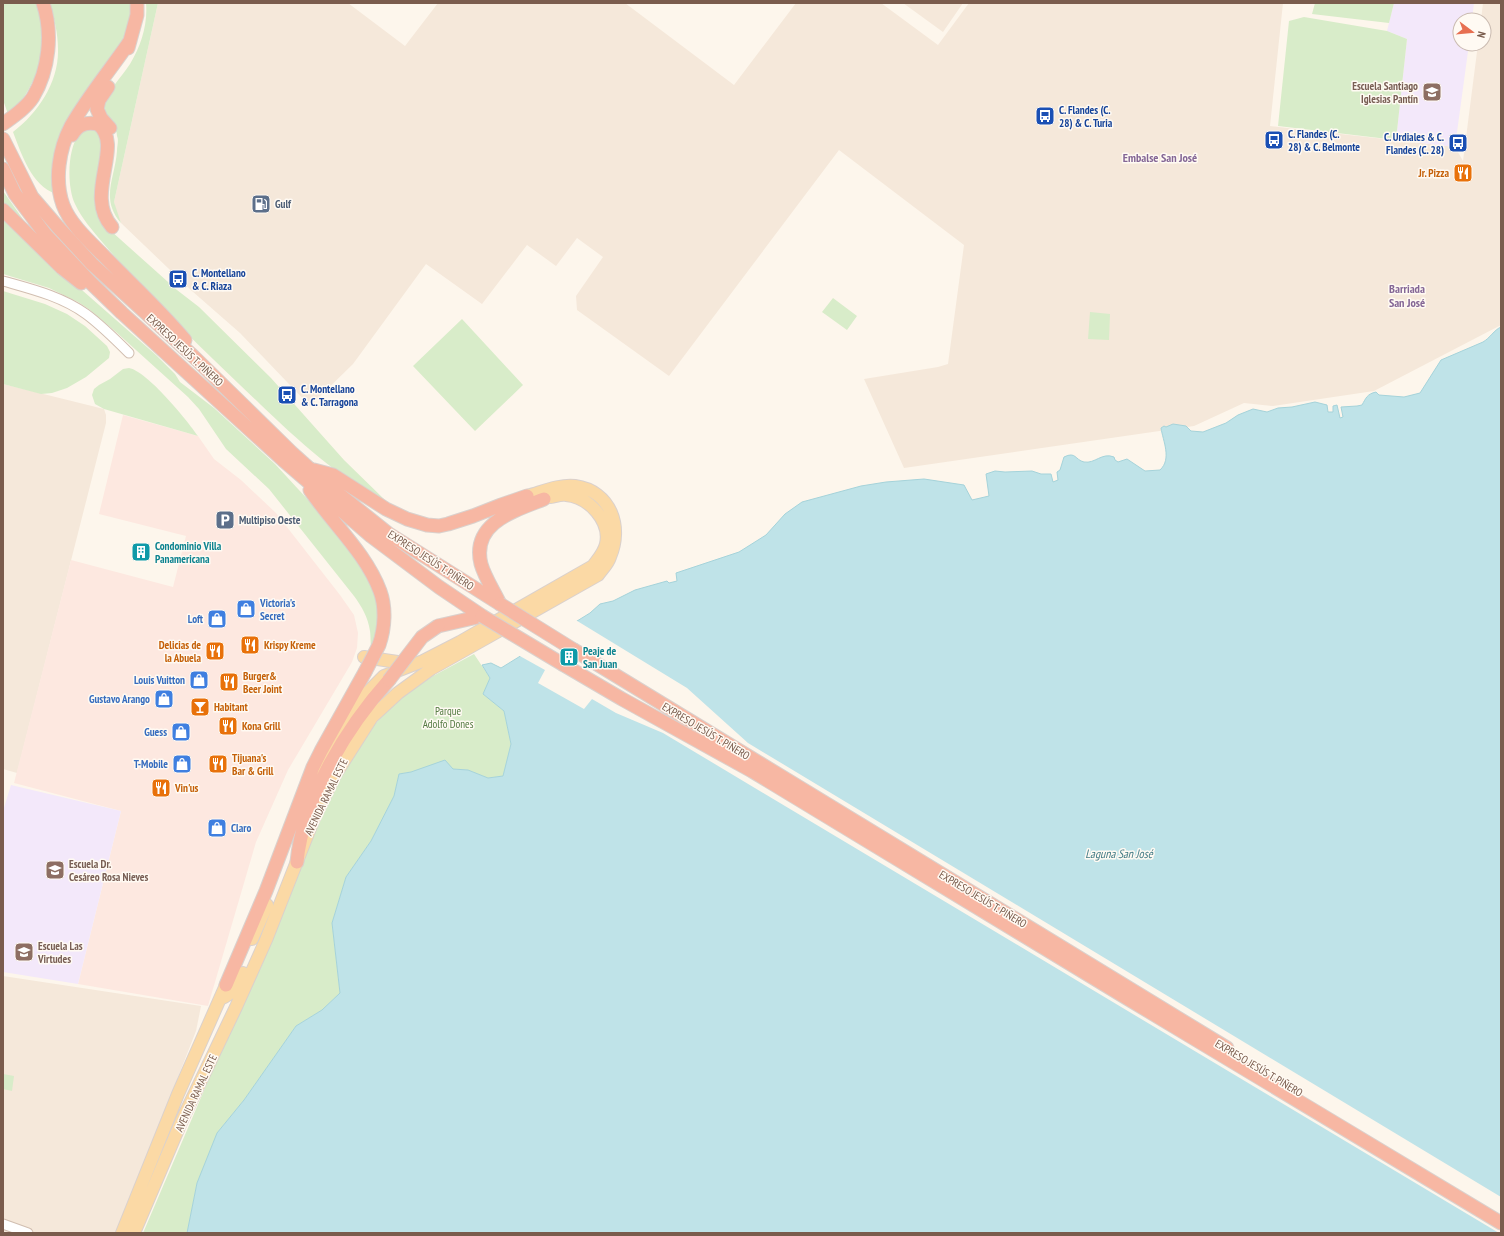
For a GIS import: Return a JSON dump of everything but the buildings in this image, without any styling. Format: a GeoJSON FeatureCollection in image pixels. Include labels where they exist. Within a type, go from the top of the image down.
{"type":"FeatureCollection","features":[{"type":"Feature","properties":{"kind":"highway"},"geometry":{"type":"LineString","coordinates":[[3,124],[17,114],[29,101],[40,81],[47,58],[49,40],[46,13],[43,3]]}},
{"type":"Feature","properties":{"kind":"highway"},"geometry":{"type":"LineString","coordinates":[[95,247],[71,210],[63,187],[62,169],[66,149],[74,131],[85,123],[98,124],[102,127],[108,140],[108,148],[100,194],[102,207],[113,224],[105,194],[114,148],[114,137],[108,124],[98,114],[97,105],[103,93],[118,72],[130,41],[137,15],[137,3]]}},
{"type":"Feature","properties":{"kind":"highway"},"geometry":{"type":"LineString","coordinates":[[130,41],[100,82],[71,127],[60,157],[59,168],[60,189],[64,206],[74,223],[95,247],[173,325],[220,383]]}},
{"type":"Feature","properties":{"kind":"highway","name":"EXPRESO JESÚS T. PIÑERO"},"geometry":{"type":"LineString","coordinates":[[3,139],[32,197],[92,264],[220,383],[306,473],[370,536],[439,587],[482,616],[622,699],[752,771],[1501,1223]]}},
{"type":"Feature","properties":{"kind":"highway","name":"EXPRESO JESÚS T. PIÑERO"},"geometry":{"type":"LineString","coordinates":[[3,169],[15,194],[44,234],[122,313],[306,473],[330,487],[389,534],[730,747],[1501,1213]]}},
{"type":"Feature","properties":{"kind":"highway"},"geometry":{"type":"LineString","coordinates":[[3,187],[16,206],[44,234]]}},
{"type":"Feature","properties":{"kind":"highway"},"geometry":{"type":"LineString","coordinates":[[3,210],[62,268],[122,313]]}},
{"type":"Feature","properties":{"kind":"highway"},"geometry":{"type":"LineString","coordinates":[[306,473],[333,476],[386,509],[407,519],[427,525],[439,526],[454,522],[527,496]]}},
{"type":"Feature","properties":{"kind":"highway"},"geometry":{"type":"LineString","coordinates":[[226,985],[264,897],[306,784],[320,751],[379,645],[384,627],[382,597],[369,569],[320,504],[306,473]]}},
{"type":"Feature","properties":{"kind":"highway"},"geometry":{"type":"LineString","coordinates":[[500,604],[482,565],[480,552],[483,537],[487,529],[509,513],[544,499]]}},
{"type":"Feature","properties":{"kind":"highway"},"geometry":{"type":"LineString","coordinates":[[297,862],[302,831],[322,782],[351,728],[370,702],[422,637],[438,626],[482,616]]}},
{"type":"Feature","properties":{"kind":"main road","name":"AVENIDA RAMAL ESTE"},"geometry":{"type":"LineString","coordinates":[[134,1233],[182,1120],[236,1007],[278,910],[314,818],[334,775],[372,717],[398,693],[431,669],[598,575],[610,559],[615,545],[615,523],[608,506],[595,493],[573,486],[562,487],[527,496]]}},
{"type":"Feature","properties":{"kind":"main road","name":"AVENIDA RAMAL ESTE"},"geometry":{"type":"LineString","coordinates":[[122,1233],[178,1094],[226,985],[249,945],[260,922],[312,787],[325,758],[348,716],[360,699],[384,676],[423,661],[460,642],[593,566],[600,558],[606,545],[605,527],[602,519],[591,506],[582,499],[566,494],[544,499]]}},
{"type":"Feature","properties":{"kind":"main road"},"geometry":{"type":"LineString","coordinates":[[364,657],[412,664]]}},
{"type":"Feature","properties":{"kind":"main road"},"geometry":{"type":"LineString","coordinates":[[182,1120],[190,1090],[220,1021],[222,1011],[220,1000],[230,995],[236,988],[263,931],[278,910]]}},
{"type":"Feature","properties":{"kind":"street"},"geometry":{"type":"LineString","coordinates":[[3,281],[50,295],[63,301],[84,313],[104,328],[129,353]]}},
{"type":"Feature","properties":{"kind":"street"},"geometry":{"type":"LineString","coordinates":[[3,1224],[28,1233]]}},
{"type":"Feature","properties":{"kind":"shaded area"},"geometry":{"type":"Polygon","coordinates":[[[158,3],[348,3],[405,46],[438,3],[625,3],[734,85],[796,3],[881,3],[938,45],[969,3],[1283,3],[1270,126],[1455,147],[1463,161],[1477,52],[1492,52],[1492,12],[1482,12],[1483,3],[1501,3],[1501,325],[1374,391],[1273,406],[1244,403],[1194,426],[904,468],[864,379],[948,364],[964,245],[839,150],[669,376],[577,310],[576,296],[603,257],[577,238],[556,266],[527,245],[482,304],[426,264],[353,364],[310,406],[240,333],[192,291],[121,223],[114,202],[158,3]]]}},
{"type":"Feature","properties":{"kind":"shaded area"},"geometry":{"type":"Polygon","coordinates":[[[903,3],[963,3],[943,32],[903,3]]]}},
{"type":"Feature","properties":{"kind":"shaded area","name":"Escuela Santiago Iglesias Pantín"},"geometry":{"type":"Polygon","coordinates":[[[1394,3],[1474,3],[1473,12],[1452,12],[1452,52],[1468,52],[1455,147],[1396,140],[1407,39],[1387,31],[1394,3]]]}},
{"type":"Feature","properties":{"kind":"shaded area"},"geometry":{"type":"Polygon","coordinates":[[[3,384],[104,409],[106,415],[106,423],[17,773],[3,769],[3,384]]]}},
{"type":"Feature","properties":{"kind":"shaded area"},"geometry":{"type":"Polygon","coordinates":[[[123,415],[198,436],[214,459],[241,480],[276,513],[354,615],[358,633],[357,648],[352,662],[288,770],[256,842],[208,1006],[78,984],[121,811],[14,783],[71,560],[173,587],[186,536],[99,514],[123,415]]]}},
{"type":"Feature","properties":{"kind":"shaded area","name":"Escuela Dr. Cesáreo Rosa Nieves"},"geometry":{"type":"Polygon","coordinates":[[[11,785],[121,811],[78,984],[3,972],[3,811],[11,785]]]}},
{"type":"Feature","properties":{"kind":"shaded area"},"geometry":{"type":"Polygon","coordinates":[[[3,976],[201,1006],[196,1031],[117,1233],[3,1233],[3,976]]]}},
{"type":"Feature","properties":{"kind":"green space"},"geometry":{"type":"Polygon","coordinates":[[[3,3],[38,3],[45,30],[40,63],[34,79],[26,94],[15,109],[8,114],[3,100],[3,3]]]}},
{"type":"Feature","properties":{"kind":"green space"},"geometry":{"type":"Polygon","coordinates":[[[50,3],[134,3],[130,33],[73,115],[56,194],[47,190],[40,184],[28,168],[13,132],[31,116],[45,96],[55,73],[58,43],[56,26],[50,3]]]}},
{"type":"Feature","properties":{"kind":"green space"},"geometry":{"type":"Polygon","coordinates":[[[146,3],[158,3],[114,202],[121,223],[111,205],[110,197],[110,188],[116,161],[118,138],[113,125],[103,113],[102,107],[108,93],[130,64],[137,50],[145,27],[146,3]]]}},
{"type":"Feature","properties":{"kind":"green space"},"geometry":{"type":"Polygon","coordinates":[[[1315,3],[1394,3],[1389,23],[1312,14],[1315,3]]]}},
{"type":"Feature","properties":{"kind":"green space"},"geometry":{"type":"Polygon","coordinates":[[[1304,17],[1387,31],[1407,39],[1396,140],[1278,126],[1289,21],[1304,17]]]}},
{"type":"Feature","properties":{"kind":"green space"},"geometry":{"type":"Polygon","coordinates":[[[88,126],[104,136],[101,176],[111,231],[177,290],[199,307],[271,378],[344,460],[385,500],[368,492],[335,470],[289,431],[172,318],[103,243],[81,215],[72,197],[70,159],[72,149],[80,133],[88,126]]]}},
{"type":"Feature","properties":{"kind":"green space"},"geometry":{"type":"Polygon","coordinates":[[[3,191],[25,222],[24,224],[3,207],[3,191]]]}},
{"type":"Feature","properties":{"kind":"green space"},"geometry":{"type":"Polygon","coordinates":[[[3,218],[50,262],[156,355],[175,374],[180,382],[214,408],[275,464],[334,528],[368,572],[381,608],[372,651],[368,621],[354,596],[269,489],[226,449],[199,409],[188,397],[116,332],[78,302],[49,288],[3,274],[3,218]]]}},
{"type":"Feature","properties":{"kind":"green space"},"geometry":{"type":"Polygon","coordinates":[[[3,291],[45,304],[67,314],[85,326],[107,346],[110,352],[109,358],[86,377],[67,388],[52,393],[41,394],[3,384],[3,291]]]}},
{"type":"Feature","properties":{"kind":"green space"},"geometry":{"type":"Polygon","coordinates":[[[833,298],[857,316],[847,330],[822,312],[833,298]]]}},
{"type":"Feature","properties":{"kind":"green space"},"geometry":{"type":"Polygon","coordinates":[[[1090,312],[1110,314],[1109,340],[1088,339],[1090,312]]]}},
{"type":"Feature","properties":{"kind":"green space"},"geometry":{"type":"Polygon","coordinates":[[[462,319],[523,385],[475,431],[413,366],[462,319]]]}},
{"type":"Feature","properties":{"kind":"green space"},"geometry":{"type":"Polygon","coordinates":[[[129,368],[137,371],[156,387],[176,408],[198,436],[104,409],[95,404],[92,395],[94,389],[123,369],[129,368]]]}},
{"type":"Feature","properties":{"kind":"green space","name":"Parque Adolfo Dones"},"geometry":{"type":"Polygon","coordinates":[[[474,654],[490,678],[483,694],[504,711],[511,744],[503,776],[488,778],[468,770],[453,769],[399,774],[394,796],[371,841],[346,877],[332,923],[340,993],[322,1010],[296,1026],[244,1100],[217,1133],[197,1183],[187,1233],[143,1233],[220,1053],[262,965],[307,849],[349,761],[373,726],[398,700],[433,676],[474,654]]]}},
{"type":"Feature","properties":{"kind":"green space"},"geometry":{"type":"Polygon","coordinates":[[[3,1074],[14,1076],[12,1091],[3,1089],[3,1074]]]}},
{"type":"Feature","properties":{"kind":"water","name":"Laguna San José"},"geometry":{"type":"Polygon","coordinates":[[[1501,327],[1501,1233],[187,1233],[197,1183],[217,1133],[244,1100],[296,1026],[322,1010],[340,993],[332,923],[346,877],[371,841],[394,796],[399,774],[411,772],[445,760],[453,769],[468,770],[488,778],[503,776],[511,744],[504,711],[483,694],[490,678],[482,665],[491,663],[501,668],[590,613],[600,604],[613,601],[635,590],[667,581],[669,583],[677,581],[676,573],[739,552],[766,535],[785,514],[802,502],[861,486],[886,482],[924,479],[964,485],[972,500],[989,496],[986,474],[995,471],[1032,471],[1041,474],[1051,474],[1053,482],[1058,480],[1057,472],[1060,470],[1064,457],[1068,455],[1073,455],[1084,462],[1110,456],[1114,457],[1118,462],[1127,459],[1145,471],[1160,470],[1166,461],[1166,450],[1161,428],[1164,426],[1166,427],[1173,424],[1186,426],[1191,431],[1203,432],[1226,423],[1238,415],[1253,409],[1267,412],[1278,408],[1292,407],[1315,402],[1327,405],[1328,412],[1333,412],[1333,406],[1337,405],[1340,418],[1343,417],[1341,407],[1362,405],[1367,397],[1376,392],[1379,395],[1404,397],[1420,393],[1441,360],[1483,342],[1501,327]]]}},
{"type":"Feature","properties":{"kind":"pier"},"geometry":{"type":"Polygon","coordinates":[[[574,619],[687,688],[748,743],[1501,1197],[1501,1233],[663,733],[616,713],[592,699],[584,709],[538,683],[545,670],[518,655],[574,619]]]}},
{"type":"Feature","properties":{"kind":"place","name":"Escuela Santiago Iglesias Pantín"},"geometry":{"type":"Point","coordinates":[1432,92]}},
{"type":"Feature","properties":{"kind":"place","name":"C. Flandes (C. 28) & C. Turia"},"geometry":{"type":"Point","coordinates":[1045,116]}},
{"type":"Feature","properties":{"kind":"place","name":"C. Flandes (C. 28) & C. Belmonte"},"geometry":{"type":"Point","coordinates":[1274,140]}},
{"type":"Feature","properties":{"kind":"place","name":"C. Urdiales & C. Flandes (C. 28)"},"geometry":{"type":"Point","coordinates":[1458,143]}},
{"type":"Feature","properties":{"kind":"place","name":"Jr. Pizza"},"geometry":{"type":"Point","coordinates":[1463,173]}},
{"type":"Feature","properties":{"kind":"place","name":"Gulf"},"geometry":{"type":"Point","coordinates":[261,204]}},
{"type":"Feature","properties":{"kind":"place","name":"C. Montellano & C. Riaza"},"geometry":{"type":"Point","coordinates":[178,279]}},
{"type":"Feature","properties":{"kind":"place","name":"C. Montellano & C. Tarragona"},"geometry":{"type":"Point","coordinates":[287,395]}},
{"type":"Feature","properties":{"kind":"place","name":"Multipiso Oeste"},"geometry":{"type":"Point","coordinates":[225,520]}},
{"type":"Feature","properties":{"kind":"place","name":"Condominio Villa Panamericana"},"geometry":{"type":"Point","coordinates":[141,552]}},
{"type":"Feature","properties":{"kind":"place","name":"Victoria's Secret"},"geometry":{"type":"Point","coordinates":[246,609]}},
{"type":"Feature","properties":{"kind":"place","name":"Loft"},"geometry":{"type":"Point","coordinates":[217,619]}},
{"type":"Feature","properties":{"kind":"place","name":"Krispy Kreme"},"geometry":{"type":"Point","coordinates":[250,645]}},
{"type":"Feature","properties":{"kind":"place","name":"Delicias de la Abuela"},"geometry":{"type":"Point","coordinates":[215,651]}},
{"type":"Feature","properties":{"kind":"place","name":"Peaje de San Juan"},"geometry":{"type":"Point","coordinates":[569,657]}},
{"type":"Feature","properties":{"kind":"place","name":"Louis Vuitton"},"geometry":{"type":"Point","coordinates":[199,680]}},
{"type":"Feature","properties":{"kind":"place","name":"Burger& Beer Joint"},"geometry":{"type":"Point","coordinates":[229,682]}},
{"type":"Feature","properties":{"kind":"place","name":"Gustavo Arango"},"geometry":{"type":"Point","coordinates":[164,699]}},
{"type":"Feature","properties":{"kind":"place","name":"Habitant"},"geometry":{"type":"Point","coordinates":[200,707]}},
{"type":"Feature","properties":{"kind":"place","name":"Kona Grill"},"geometry":{"type":"Point","coordinates":[228,726]}},
{"type":"Feature","properties":{"kind":"place","name":"Guess"},"geometry":{"type":"Point","coordinates":[181,732]}},
{"type":"Feature","properties":{"kind":"place","name":"T-Mobile"},"geometry":{"type":"Point","coordinates":[182,764]}},
{"type":"Feature","properties":{"kind":"place","name":"Tijuana's Bar & Grill"},"geometry":{"type":"Point","coordinates":[218,764]}},
{"type":"Feature","properties":{"kind":"place","name":"Vin'us"},"geometry":{"type":"Point","coordinates":[161,788]}},
{"type":"Feature","properties":{"kind":"place","name":"Claro"},"geometry":{"type":"Point","coordinates":[217,828]}},
{"type":"Feature","properties":{"kind":"place","name":"Escuela Dr. Cesáreo Rosa Nieves"},"geometry":{"type":"Point","coordinates":[55,870]}},
{"type":"Feature","properties":{"kind":"place","name":"Escuela Las Virtudes"},"geometry":{"type":"Point","coordinates":[24,952]}},
{"type":"Feature","properties":{"kind":"district","name":"Embalse San José"},"geometry":{"type":"Point","coordinates":[1160,158]}},
{"type":"Feature","properties":{"kind":"district","name":"Barriada San José"},"geometry":{"type":"Point","coordinates":[1407,296]}}]}
